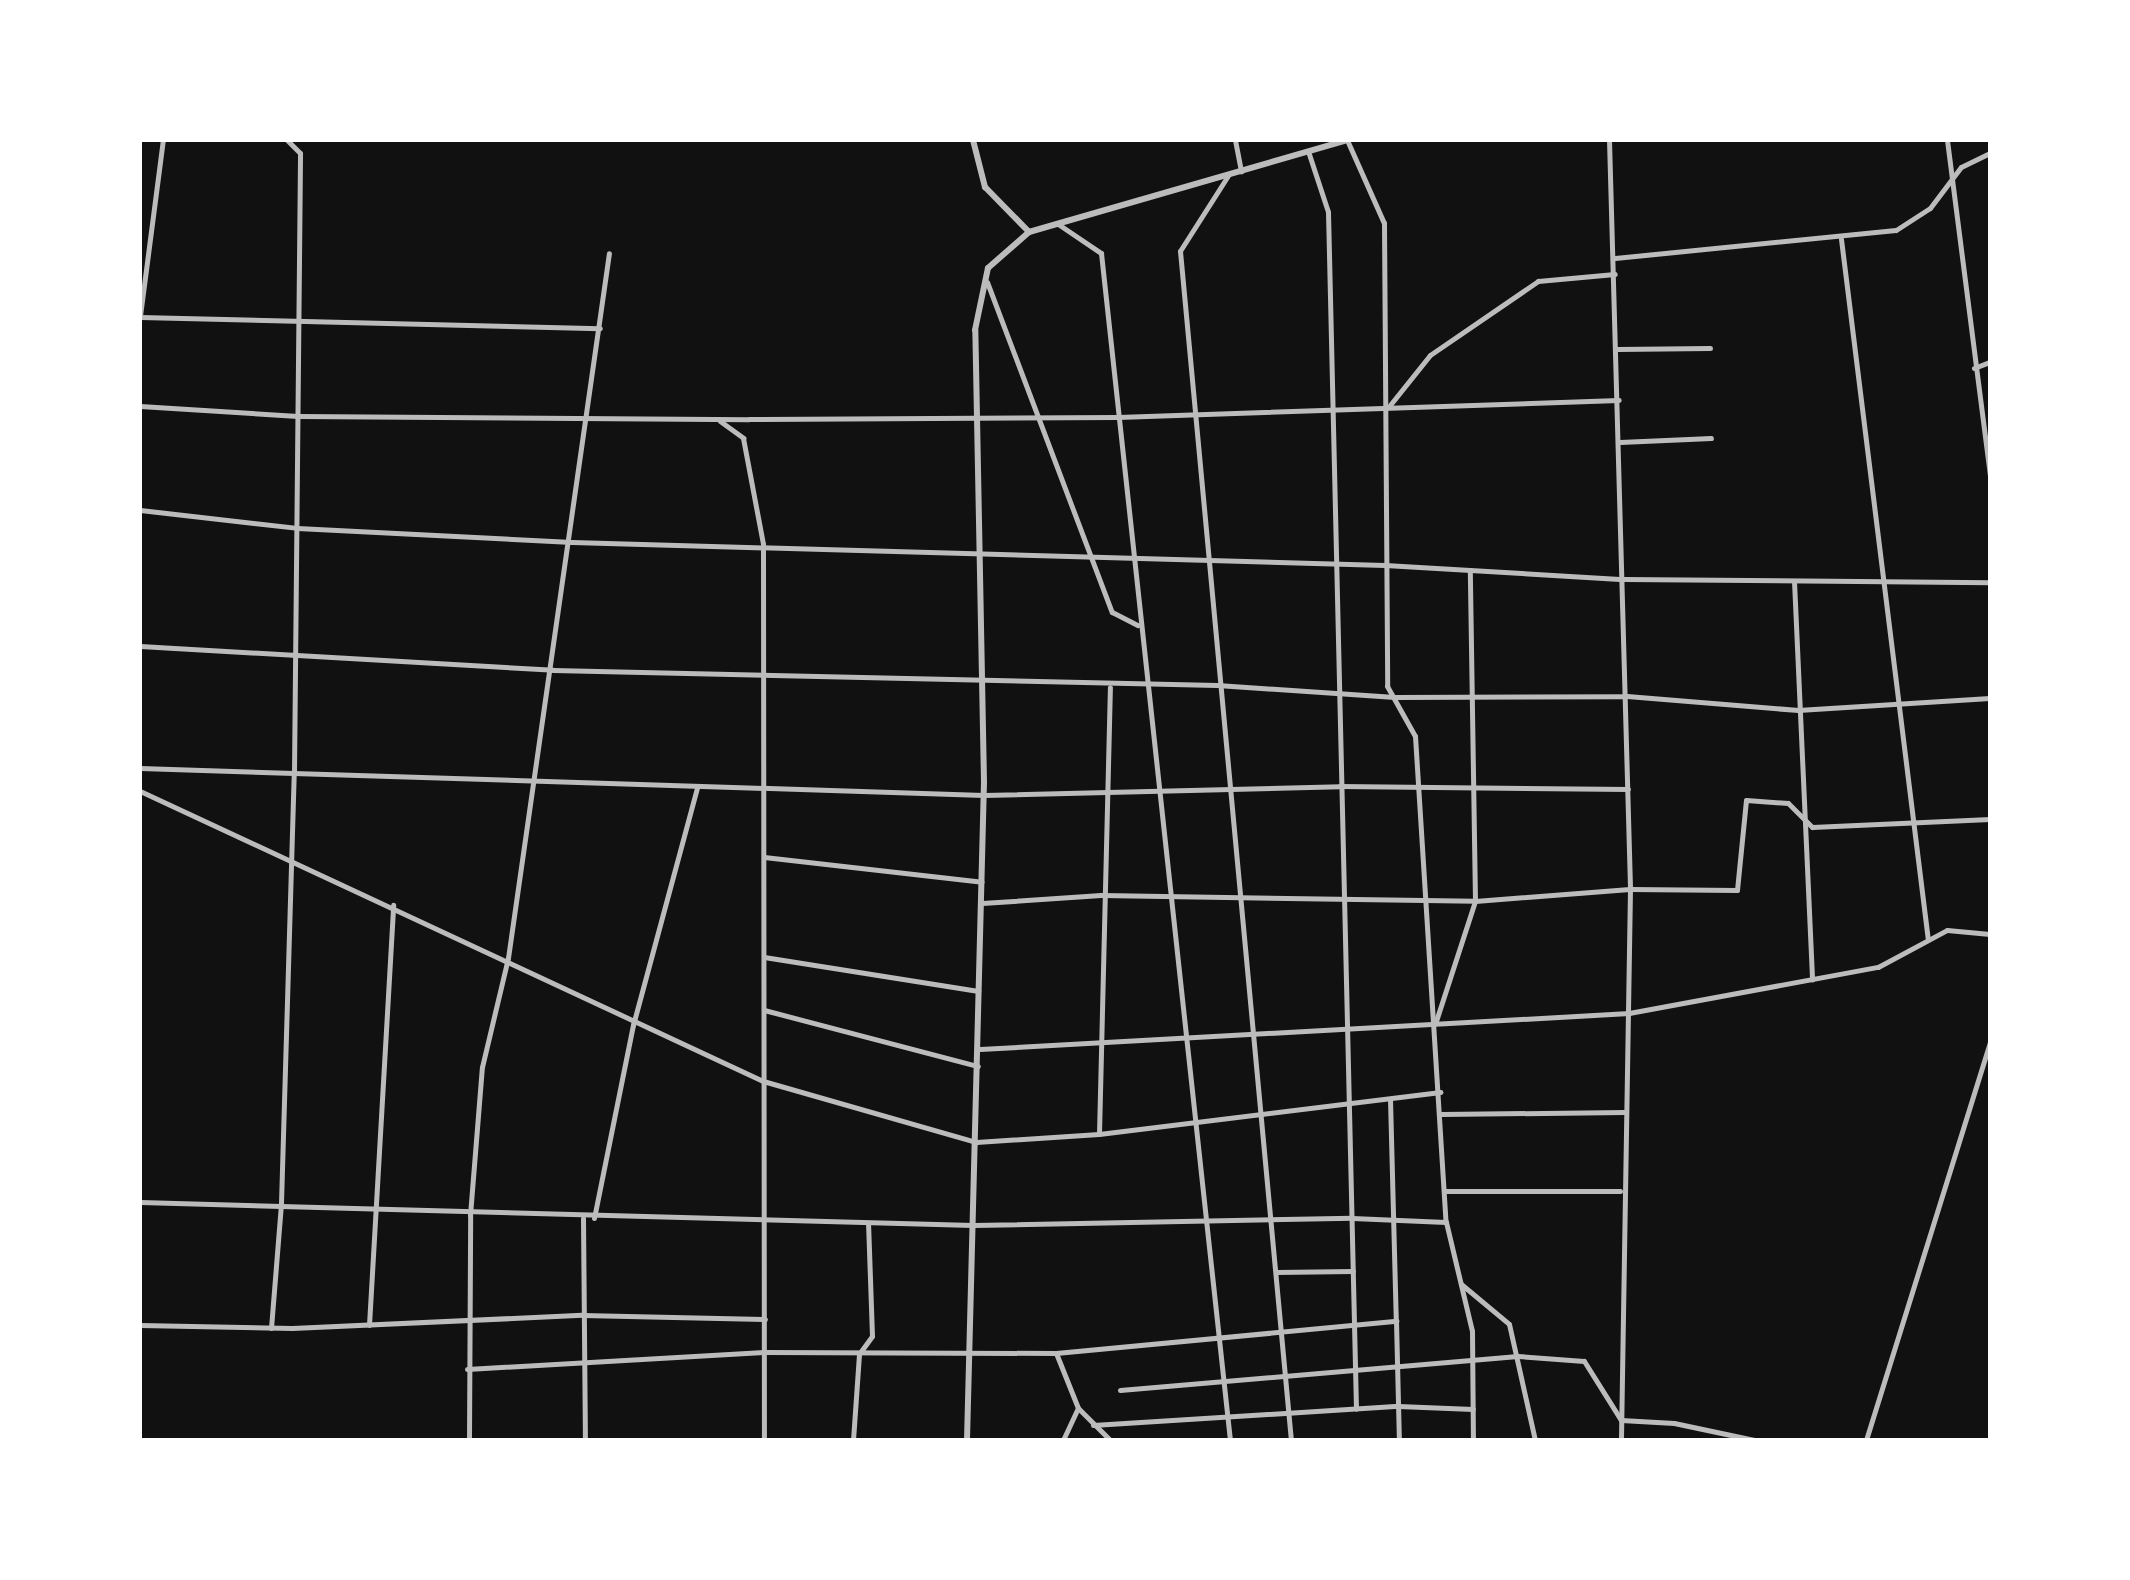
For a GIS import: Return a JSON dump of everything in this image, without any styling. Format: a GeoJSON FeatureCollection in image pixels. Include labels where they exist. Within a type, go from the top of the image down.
{"type":"FeatureCollection","features":[{"type":"Feature","properties":{"kind":"street"},"geometry":{"type":"LineString","coordinates":[[163,140],[140,318],[600,328]]}},
{"type":"Feature","properties":{"kind":"street"},"geometry":{"type":"LineString","coordinates":[[271,1328],[281,1203],[296,654],[300,153],[287,140]]}},
{"type":"Feature","properties":{"kind":"street"},"geometry":{"type":"LineString","coordinates":[[973,140],[985,187],[1029,232]]}},
{"type":"Feature","properties":{"kind":"street"},"geometry":{"type":"LineString","coordinates":[[1235,140],[1241,171]]}},
{"type":"Feature","properties":{"kind":"street"},"geometry":{"type":"LineString","coordinates":[[967,1440],[984,795],[975,330],[988,268],[1029,232],[1347,140],[1384,223],[1387,686],[1416,736],[1421,898],[1442,1114],[1446,1222],[1461,1284],[1472,1361],[1472,1440]]}},
{"type":"Feature","properties":{"kind":"street"},"geometry":{"type":"LineString","coordinates":[[1609,140],[1618,349],[1630,890],[1620,1192],[1621,1440]]}},
{"type":"Feature","properties":{"kind":"street"},"geometry":{"type":"LineString","coordinates":[[1948,140],[1990,476]]}},
{"type":"Feature","properties":{"kind":"street"},"geometry":{"type":"LineString","coordinates":[[1308,152],[1328,212],[1356,1408]]}},
{"type":"Feature","properties":{"kind":"street"},"geometry":{"type":"LineString","coordinates":[[1614,258],[1841,240],[1896,230],[1930,208],[1953,178],[1990,153]]}},
{"type":"Feature","properties":{"kind":"street"},"geometry":{"type":"LineString","coordinates":[[1230,174],[1180,251],[1226,790],[1262,1114],[1291,1440]]}},
{"type":"Feature","properties":{"kind":"street"},"geometry":{"type":"LineString","coordinates":[[1058,224],[1102,253],[1155,794],[1230,1440]]}},
{"type":"Feature","properties":{"kind":"street"},"geometry":{"type":"LineString","coordinates":[[1841,240],[1928,940]]}},
{"type":"Feature","properties":{"kind":"street"},"geometry":{"type":"LineString","coordinates":[[469,1440],[466,1369],[470,1216],[482,1067],[508,958],[553,670],[609,252]]}},
{"type":"Feature","properties":{"kind":"street"},"geometry":{"type":"LineString","coordinates":[[1388,407],[1430,355],[1538,281],[1615,274]]}},
{"type":"Feature","properties":{"kind":"street"},"geometry":{"type":"LineString","coordinates":[[986,280],[1112,612],[1138,625]]}},
{"type":"Feature","properties":{"kind":"street"},"geometry":{"type":"LineString","coordinates":[[1618,349],[1710,348]]}},
{"type":"Feature","properties":{"kind":"street"},"geometry":{"type":"LineString","coordinates":[[1974,368],[1990,362]]}},
{"type":"Feature","properties":{"kind":"street"},"geometry":{"type":"LineString","coordinates":[[140,406],[298,416],[718,419],[979,414],[1118,418],[1330,407],[1619,400]]}},
{"type":"Feature","properties":{"kind":"street"},"geometry":{"type":"LineString","coordinates":[[718,419],[743,438],[763,544],[764,1440]]}},
{"type":"Feature","properties":{"kind":"street"},"geometry":{"type":"LineString","coordinates":[[1620,442],[1711,438]]}},
{"type":"Feature","properties":{"kind":"street"},"geometry":{"type":"LineString","coordinates":[[140,510],[297,528],[572,542],[763,544],[981,557],[1132,556],[1207,564],[1334,568],[1385,565],[1624,579],[1990,582]]}},
{"type":"Feature","properties":{"kind":"street"},"geometry":{"type":"LineString","coordinates":[[1435,1024],[1475,901],[1470,570]]}},
{"type":"Feature","properties":{"kind":"street"},"geometry":{"type":"LineString","coordinates":[[1794,580],[1812,980]]}},
{"type":"Feature","properties":{"kind":"street"},"geometry":{"type":"LineString","coordinates":[[140,646],[553,670],[764,673],[1144,687],[1218,685],[1394,697],[1626,696],[1798,710],[1990,698]]}},
{"type":"Feature","properties":{"kind":"street"},"geometry":{"type":"LineString","coordinates":[[1099,1134],[1105,1043],[1101,895],[1110,686]]}},
{"type":"Feature","properties":{"kind":"street"},"geometry":{"type":"LineString","coordinates":[[140,768],[764,792],[1155,794],[1340,786],[1628,789]]}},
{"type":"Feature","properties":{"kind":"street"},"geometry":{"type":"LineString","coordinates":[[594,1219],[633,1025],[697,788]]}},
{"type":"Feature","properties":{"kind":"street"},"geometry":{"type":"LineString","coordinates":[[140,791],[508,958],[633,1025],[763,1081],[976,1142],[1099,1134],[1440,1092]]}},
{"type":"Feature","properties":{"kind":"street"},"geometry":{"type":"LineString","coordinates":[[982,903],[1101,895],[1343,895],[1475,901],[1630,890],[1737,890],[1746,800],[1788,803],[1812,827],[1990,820]]}},
{"type":"Feature","properties":{"kind":"street"},"geometry":{"type":"LineString","coordinates":[[764,857],[982,882]]}},
{"type":"Feature","properties":{"kind":"street"},"geometry":{"type":"LineString","coordinates":[[369,1325],[392,905]]}},
{"type":"Feature","properties":{"kind":"street"},"geometry":{"type":"LineString","coordinates":[[980,1049],[1628,1013],[1878,967],[1947,930],[1990,934]]}},
{"type":"Feature","properties":{"kind":"street"},"geometry":{"type":"LineString","coordinates":[[764,957],[980,991]]}},
{"type":"Feature","properties":{"kind":"street"},"geometry":{"type":"LineString","coordinates":[[764,1010],[978,1066]]}},
{"type":"Feature","properties":{"kind":"street"},"geometry":{"type":"LineString","coordinates":[[1866,1440],[1890,1382],[1990,1041]]}},
{"type":"Feature","properties":{"kind":"street"},"geometry":{"type":"LineString","coordinates":[[1390,1098],[1398,1440]]}},
{"type":"Feature","properties":{"kind":"street"},"geometry":{"type":"LineString","coordinates":[[1442,1114],[1625,1112]]}},
{"type":"Feature","properties":{"kind":"street"},"geometry":{"type":"LineString","coordinates":[[1444,1191],[1620,1192]]}},
{"type":"Feature","properties":{"kind":"street"},"geometry":{"type":"LineString","coordinates":[[140,1202],[281,1203],[470,1216],[973,1225],[1352,1218],[1446,1222]]}},
{"type":"Feature","properties":{"kind":"street"},"geometry":{"type":"LineString","coordinates":[[584,1218],[585,1440]]}},
{"type":"Feature","properties":{"kind":"street"},"geometry":{"type":"LineString","coordinates":[[853,1440],[858,1354],[865,1351],[872,1336],[868,1223]]}},
{"type":"Feature","properties":{"kind":"street"},"geometry":{"type":"LineString","coordinates":[[1276,1272],[1353,1271]]}},
{"type":"Feature","properties":{"kind":"street"},"geometry":{"type":"LineString","coordinates":[[1461,1284],[1509,1324],[1535,1440]]}},
{"type":"Feature","properties":{"kind":"street"},"geometry":{"type":"LineString","coordinates":[[140,1325],[271,1328],[582,1314],[765,1319]]}},
{"type":"Feature","properties":{"kind":"street"},"geometry":{"type":"LineString","coordinates":[[466,1369],[766,1352],[970,1350],[1056,1354],[1354,1322],[1396,1321]]}},
{"type":"Feature","properties":{"kind":"street"},"geometry":{"type":"LineString","coordinates":[[1056,1354],[1078,1408],[1110,1440]]}},
{"type":"Feature","properties":{"kind":"street"},"geometry":{"type":"LineString","coordinates":[[1120,1390],[1518,1356],[1584,1360],[1620,1420]]}},
{"type":"Feature","properties":{"kind":"street"},"geometry":{"type":"LineString","coordinates":[[1093,1426],[1398,1406],[1472,1409]]}},
{"type":"Feature","properties":{"kind":"street"},"geometry":{"type":"LineString","coordinates":[[1063,1440],[1078,1408]]}},
{"type":"Feature","properties":{"kind":"street"},"geometry":{"type":"LineString","coordinates":[[1620,1420],[1674,1423],[1754,1440]]}}]}
